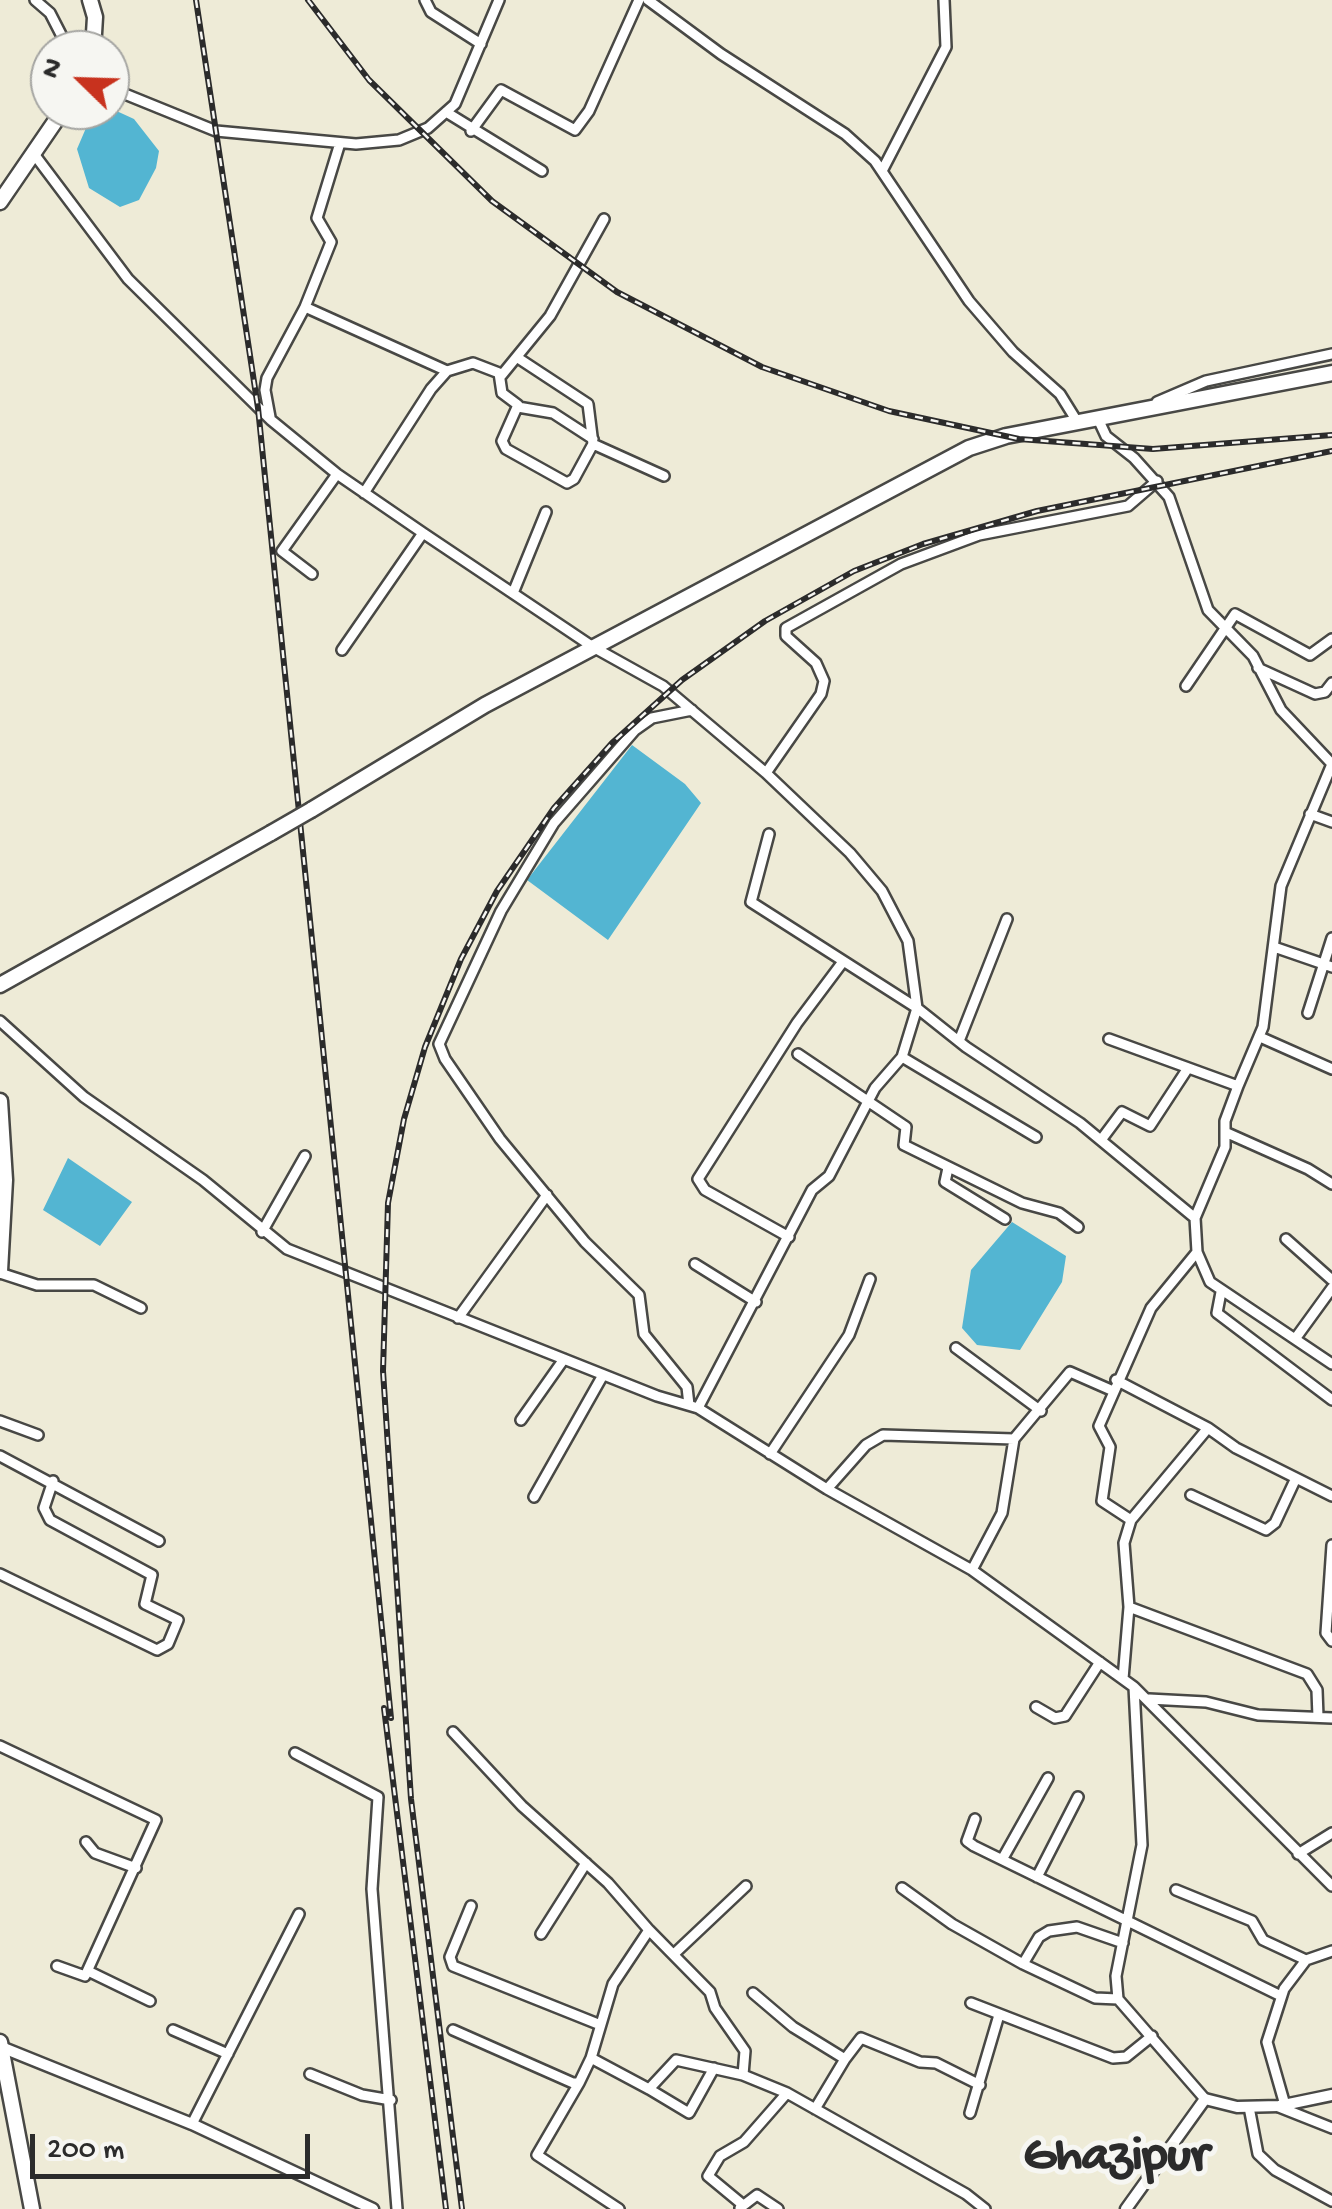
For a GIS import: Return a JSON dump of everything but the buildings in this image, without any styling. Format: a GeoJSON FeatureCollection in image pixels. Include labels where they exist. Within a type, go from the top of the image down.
{"type":"FeatureCollection","features":[{"type":"Feature","properties":{"kind":"highway"},"geometry":{"type":"LineString","coordinates":[[90,0],[94,30]]}},
{"type":"Feature","properties":{"kind":"highway"},"geometry":{"type":"LineString","coordinates":[[0,202],[50,130]]}},
{"type":"Feature","properties":{"kind":"highway"},"geometry":{"type":"LineString","coordinates":[[0,984],[271,834],[593,646],[970,448],[1332,373]]}},
{"type":"Feature","properties":{"kind":"highway"},"geometry":{"type":"LineString","coordinates":[[0,1101],[5,1144],[0,1272]]}},
{"type":"Feature","properties":{"kind":"highway"},"geometry":{"type":"LineString","coordinates":[[0,2044],[2,2072],[32,2209]]}},
{"type":"Feature","properties":{"kind":"street"},"geometry":{"type":"LineString","coordinates":[[35,0],[50,13],[59,30]]}},
{"type":"Feature","properties":{"kind":"street"},"geometry":{"type":"LineString","coordinates":[[425,0],[431,12],[481,44]]}},
{"type":"Feature","properties":{"kind":"street"},"geometry":{"type":"LineString","coordinates":[[130,96],[211,130],[340,143],[399,140],[428,128],[455,104],[499,0]]}},
{"type":"Feature","properties":{"kind":"street"},"geometry":{"type":"LineString","coordinates":[[471,131],[502,90],[575,130],[589,112],[640,0]]}},
{"type":"Feature","properties":{"kind":"street"},"geometry":{"type":"LineString","coordinates":[[648,0],[721,54],[845,134],[882,171],[969,301],[1013,352],[1060,394],[1078,423]]}},
{"type":"Feature","properties":{"kind":"street"},"geometry":{"type":"LineString","coordinates":[[882,171],[946,47],[944,0]]}},
{"type":"Feature","properties":{"kind":"street"},"geometry":{"type":"LineString","coordinates":[[446,112],[471,131],[542,171]]}},
{"type":"Feature","properties":{"kind":"street"},"geometry":{"type":"LineString","coordinates":[[271,420],[264,390],[267,378],[305,307],[331,242],[317,218],[340,143]]}},
{"type":"Feature","properties":{"kind":"street"},"geometry":{"type":"LineString","coordinates":[[34,154],[128,278],[271,420],[364,493],[593,646],[663,686],[766,773],[850,852],[882,892],[908,940],[917,1008],[902,1058],[868,1103],[829,1176],[812,1190],[756,1302],[694,1406]]}},
{"type":"Feature","properties":{"kind":"street"},"geometry":{"type":"LineString","coordinates":[[604,219],[550,316],[501,376],[502,393],[518,407],[553,412],[593,442],[664,476]]}},
{"type":"Feature","properties":{"kind":"street"},"geometry":{"type":"LineString","coordinates":[[305,307],[448,371],[480,363],[501,376]]}},
{"type":"Feature","properties":{"kind":"street"},"geometry":{"type":"LineString","coordinates":[[1126,416],[1206,380],[1332,354]]}},
{"type":"Feature","properties":{"kind":"street"},"geometry":{"type":"LineString","coordinates":[[518,358],[588,404],[593,442],[574,479],[562,482],[503,446],[518,407]]}},
{"type":"Feature","properties":{"kind":"street"},"geometry":{"type":"LineString","coordinates":[[364,493],[448,371]]}},
{"type":"Feature","properties":{"kind":"street"},"geometry":{"type":"LineString","coordinates":[[1099,421],[1106,436],[1157,480],[1169,497],[1208,610],[1254,656],[1281,710],[1332,764],[1281,886],[1260,1037],[1224,1121],[1225,1147],[1196,1218],[1197,1252],[1210,1282],[1332,1364]]}},
{"type":"Feature","properties":{"kind":"street"},"geometry":{"type":"LineString","coordinates":[[312,574],[282,552],[337,474]]}},
{"type":"Feature","properties":{"kind":"street"},"geometry":{"type":"LineString","coordinates":[[766,773],[820,694],[824,681],[816,663],[786,636],[786,628],[901,564],[979,535],[1128,506],[1157,480]]}},
{"type":"Feature","properties":{"kind":"street"},"geometry":{"type":"LineString","coordinates":[[513,593],[546,512]]}},
{"type":"Feature","properties":{"kind":"street"},"geometry":{"type":"LineString","coordinates":[[342,650],[423,533]]}},
{"type":"Feature","properties":{"kind":"street"},"geometry":{"type":"LineString","coordinates":[[1186,686],[1237,614],[1310,655],[1332,638]]}},
{"type":"Feature","properties":{"kind":"street"},"geometry":{"type":"LineString","coordinates":[[1258,668],[1315,694],[1326,692],[1332,683]]}},
{"type":"Feature","properties":{"kind":"street"},"geometry":{"type":"LineString","coordinates":[[692,710],[652,718],[635,730],[554,823],[501,911],[440,1037],[444,1060],[500,1139],[639,1296],[644,1334],[687,1387],[694,1406]]}},
{"type":"Feature","properties":{"kind":"street"},"geometry":{"type":"LineString","coordinates":[[1310,814],[1332,822]]}},
{"type":"Feature","properties":{"kind":"street"},"geometry":{"type":"LineString","coordinates":[[769,834],[751,902],[917,1008],[1101,1140],[1196,1218]]}},
{"type":"Feature","properties":{"kind":"street"},"geometry":{"type":"LineString","coordinates":[[958,1041],[1007,919]]}},
{"type":"Feature","properties":{"kind":"street"},"geometry":{"type":"LineString","coordinates":[[1308,1013],[1328,966],[1332,938]]}},
{"type":"Feature","properties":{"kind":"street"},"geometry":{"type":"LineString","coordinates":[[1274,946],[1328,966]]}},
{"type":"Feature","properties":{"kind":"street"},"geometry":{"type":"LineString","coordinates":[[788,1238],[705,1190],[698,1179],[797,1023],[842,963]]}},
{"type":"Feature","properties":{"kind":"street"},"geometry":{"type":"LineString","coordinates":[[0,1021],[84,1097],[203,1180],[262,1232],[298,1255],[603,1375],[694,1406],[827,1489],[972,1570],[1149,1699],[1332,1886]]}},
{"type":"Feature","properties":{"kind":"street"},"geometry":{"type":"LineString","coordinates":[[1260,1037],[1332,1069]]}},
{"type":"Feature","properties":{"kind":"street"},"geometry":{"type":"LineString","coordinates":[[1109,1039],[1238,1086]]}},
{"type":"Feature","properties":{"kind":"street"},"geometry":{"type":"LineString","coordinates":[[798,1054],[908,1129],[904,1145],[1022,1203],[1059,1213],[1078,1227]]}},
{"type":"Feature","properties":{"kind":"street"},"geometry":{"type":"LineString","coordinates":[[902,1058],[1036,1137]]}},
{"type":"Feature","properties":{"kind":"street"},"geometry":{"type":"LineString","coordinates":[[1101,1140],[1122,1112],[1150,1126],[1188,1068]]}},
{"type":"Feature","properties":{"kind":"street"},"geometry":{"type":"LineString","coordinates":[[1226,1132],[1332,1184]]}},
{"type":"Feature","properties":{"kind":"street"},"geometry":{"type":"LineString","coordinates":[[262,1232],[306,1156]]}},
{"type":"Feature","properties":{"kind":"street"},"geometry":{"type":"LineString","coordinates":[[948,1168],[945,1182],[1005,1219]]}},
{"type":"Feature","properties":{"kind":"street"},"geometry":{"type":"LineString","coordinates":[[458,1318],[547,1195]]}},
{"type":"Feature","properties":{"kind":"street"},"geometry":{"type":"LineString","coordinates":[[1286,1239],[1332,1280]]}},
{"type":"Feature","properties":{"kind":"street"},"geometry":{"type":"LineString","coordinates":[[1131,1520],[1102,1501],[1110,1447],[1099,1426],[1151,1308],[1197,1252]]}},
{"type":"Feature","properties":{"kind":"street"},"geometry":{"type":"LineString","coordinates":[[695,1264],[756,1302]]}},
{"type":"Feature","properties":{"kind":"street"},"geometry":{"type":"LineString","coordinates":[[0,1272],[37,1285],[94,1285],[141,1308]]}},
{"type":"Feature","properties":{"kind":"street"},"geometry":{"type":"LineString","coordinates":[[770,1454],[849,1335],[870,1279]]}},
{"type":"Feature","properties":{"kind":"street"},"geometry":{"type":"LineString","coordinates":[[1295,1340],[1332,1288]]}},
{"type":"Feature","properties":{"kind":"street"},"geometry":{"type":"LineString","coordinates":[[1220,1292],[1217,1313],[1332,1400]]}},
{"type":"Feature","properties":{"kind":"street"},"geometry":{"type":"LineString","coordinates":[[956,1348],[1041,1412]]}},
{"type":"Feature","properties":{"kind":"street"},"geometry":{"type":"LineString","coordinates":[[521,1420],[564,1360]]}},
{"type":"Feature","properties":{"kind":"street"},"geometry":{"type":"LineString","coordinates":[[972,1570],[1002,1513],[1014,1440],[1041,1412],[1070,1372],[1114,1385],[1208,1428],[1332,1496]]}},
{"type":"Feature","properties":{"kind":"street"},"geometry":{"type":"LineString","coordinates":[[534,1497],[603,1375]]}},
{"type":"Feature","properties":{"kind":"street"},"geometry":{"type":"LineString","coordinates":[[0,1421],[38,1434]]}},
{"type":"Feature","properties":{"kind":"street"},"geometry":{"type":"LineString","coordinates":[[1124,1680],[1129,1606],[1124,1543],[1131,1520],[1208,1428]]}},
{"type":"Feature","properties":{"kind":"street"},"geometry":{"type":"LineString","coordinates":[[827,1489],[866,1445],[883,1435],[1014,1440]]}},
{"type":"Feature","properties":{"kind":"street"},"geometry":{"type":"LineString","coordinates":[[0,1456],[53,1480],[159,1540]]}},
{"type":"Feature","properties":{"kind":"street"},"geometry":{"type":"LineString","coordinates":[[1191,1495],[1266,1530],[1275,1523],[1296,1478]]}},
{"type":"Feature","properties":{"kind":"street"},"geometry":{"type":"LineString","coordinates":[[0,1574],[158,1650],[168,1644],[178,1620],[144,1604],[152,1575],[44,1514],[53,1480]]}},
{"type":"Feature","properties":{"kind":"street"},"geometry":{"type":"LineString","coordinates":[[1332,1545],[1326,1633],[1332,1641]]}},
{"type":"Feature","properties":{"kind":"street"},"geometry":{"type":"LineString","coordinates":[[1129,1606],[1307,1674],[1317,1690],[1318,1717]]}},
{"type":"Feature","properties":{"kind":"street"},"geometry":{"type":"LineString","coordinates":[[1036,1707],[1055,1718],[1065,1716],[1100,1662]]}},
{"type":"Feature","properties":{"kind":"street"},"geometry":{"type":"LineString","coordinates":[[1134,1687],[1142,1845],[1116,1976],[1118,1999],[1205,2099],[1249,2107],[1282,2106],[1332,2095]]}},
{"type":"Feature","properties":{"kind":"street"},"geometry":{"type":"LineString","coordinates":[[1149,1699],[1206,1702],[1258,1715],[1332,1718]]}},
{"type":"Feature","properties":{"kind":"street"},"geometry":{"type":"LineString","coordinates":[[453,1732],[710,1992],[715,2008],[741,2043],[746,2067],[743,2075]]}},
{"type":"Feature","properties":{"kind":"street"},"geometry":{"type":"LineString","coordinates":[[0,1746],[156,1820],[88,1971],[80,1976],[57,1966]]}},
{"type":"Feature","properties":{"kind":"street"},"geometry":{"type":"LineString","coordinates":[[295,1753],[378,1796],[372,1889],[398,2209]]}},
{"type":"Feature","properties":{"kind":"street"},"geometry":{"type":"LineString","coordinates":[[1003,1858],[1048,1778]]}},
{"type":"Feature","properties":{"kind":"street"},"geometry":{"type":"LineString","coordinates":[[1038,1877],[1078,1798]]}},
{"type":"Feature","properties":{"kind":"street"},"geometry":{"type":"LineString","coordinates":[[975,1819],[967,1841],[1129,1925],[1281,1996]]}},
{"type":"Feature","properties":{"kind":"street"},"geometry":{"type":"LineString","coordinates":[[1298,1854],[1332,1833]]}},
{"type":"Feature","properties":{"kind":"street"},"geometry":{"type":"LineString","coordinates":[[86,1842],[95,1853],[136,1868]]}},
{"type":"Feature","properties":{"kind":"street"},"geometry":{"type":"LineString","coordinates":[[541,1934],[586,1863]]}},
{"type":"Feature","properties":{"kind":"street"},"geometry":{"type":"LineString","coordinates":[[674,1954],[746,1886]]}},
{"type":"Feature","properties":{"kind":"street"},"geometry":{"type":"LineString","coordinates":[[902,1888],[952,1924],[1022,1964],[1095,1998],[1118,1999]]}},
{"type":"Feature","properties":{"kind":"street"},"geometry":{"type":"LineString","coordinates":[[1176,1890],[1252,1922],[1263,1940],[1306,1960]]}},
{"type":"Feature","properties":{"kind":"street"},"geometry":{"type":"LineString","coordinates":[[472,1906],[450,1957],[453,1966],[598,2024]]}},
{"type":"Feature","properties":{"kind":"street"},"geometry":{"type":"LineString","coordinates":[[192,2124],[298,1914]]}},
{"type":"Feature","properties":{"kind":"street"},"geometry":{"type":"LineString","coordinates":[[1022,1964],[1039,1937],[1050,1931],[1077,1927],[1123,1944]]}},
{"type":"Feature","properties":{"kind":"street"},"geometry":{"type":"LineString","coordinates":[[619,2209],[537,2155],[591,2058],[613,1984],[649,1930]]}},
{"type":"Feature","properties":{"kind":"street"},"geometry":{"type":"LineString","coordinates":[[1282,2106],[1266,2051],[1281,1996],[1306,1960],[1332,1951]]}},
{"type":"Feature","properties":{"kind":"street"},"geometry":{"type":"LineString","coordinates":[[88,1971],[150,2001]]}},
{"type":"Feature","properties":{"kind":"street"},"geometry":{"type":"LineString","coordinates":[[753,1993],[794,2027],[845,2059]]}},
{"type":"Feature","properties":{"kind":"street"},"geometry":{"type":"LineString","coordinates":[[971,2004],[1113,2058],[1126,2057],[1152,2036]]}},
{"type":"Feature","properties":{"kind":"street"},"geometry":{"type":"LineString","coordinates":[[970,2114],[998,2015]]}},
{"type":"Feature","properties":{"kind":"street"},"geometry":{"type":"LineString","coordinates":[[173,2030],[228,2054]]}},
{"type":"Feature","properties":{"kind":"street"},"geometry":{"type":"LineString","coordinates":[[452,2030],[579,2083]]}},
{"type":"Feature","properties":{"kind":"street"},"geometry":{"type":"LineString","coordinates":[[814,2109],[861,2038],[920,2062],[936,2063],[980,2084]]}},
{"type":"Feature","properties":{"kind":"street"},"geometry":{"type":"LineString","coordinates":[[0,2044],[192,2124],[373,2209]]}},
{"type":"Feature","properties":{"kind":"street"},"geometry":{"type":"LineString","coordinates":[[591,2058],[649,2089],[682,2113],[689,2113],[714,2068]]}},
{"type":"Feature","properties":{"kind":"street"},"geometry":{"type":"LineString","coordinates":[[649,2089],[676,2060],[743,2075],[787,2093],[985,2209]]}},
{"type":"Feature","properties":{"kind":"street"},"geometry":{"type":"LineString","coordinates":[[310,2074],[362,2095],[390,2100]]}},
{"type":"Feature","properties":{"kind":"street"},"geometry":{"type":"LineString","coordinates":[[778,2209],[757,2195],[741,2207],[710,2182],[710,2170],[720,2156],[744,2142],[787,2093]]}},
{"type":"Feature","properties":{"kind":"street"},"geometry":{"type":"LineString","coordinates":[[1126,2209],[1205,2099]]}},
{"type":"Feature","properties":{"kind":"street"},"geometry":{"type":"LineString","coordinates":[[1282,2106],[1332,2128]]}},
{"type":"Feature","properties":{"kind":"street"},"geometry":{"type":"LineString","coordinates":[[1249,2107],[1258,2154],[1328,2199],[1318,2209]]}},
{"type":"Feature","properties":{"kind":"water"},"geometry":{"type":"Polygon","coordinates":[[[130,117],[159,151],[156,168],[139,200],[120,207],[89,188],[77,149],[85,130],[130,130],[130,117]]]}},
{"type":"Feature","properties":{"kind":"water"},"geometry":{"type":"Polygon","coordinates":[[[632,745],[685,784],[701,803],[608,940],[527,880],[632,745]]]}},
{"type":"Feature","properties":{"kind":"water"},"geometry":{"type":"Polygon","coordinates":[[[68,1158],[132,1202],[100,1246],[43,1210],[68,1158]]]}},
{"type":"Feature","properties":{"kind":"water"},"geometry":{"type":"Polygon","coordinates":[[[1012,1222],[1066,1256],[1062,1282],[1020,1350],[977,1345],[962,1328],[971,1270],[1012,1222]]]}},
{"type":"Feature","properties":{"kind":"railway"},"geometry":{"type":"LineString","coordinates":[[196,0],[258,408],[391,1718]]}},
{"type":"Feature","properties":{"kind":"railway"},"geometry":{"type":"LineString","coordinates":[[308,0],[369,80],[492,201],[617,292],[762,367],[889,411],[1019,439],[1153,449],[1332,435]]}},
{"type":"Feature","properties":{"kind":"railway"},"geometry":{"type":"LineString","coordinates":[[462,2209],[411,1799],[383,1371],[388,1203],[404,1119],[425,1047],[461,959],[497,891],[554,808],[612,743],[682,680],[765,621],[854,571],[923,544],[1037,511],[1332,451]]}},
{"type":"Feature","properties":{"kind":"railway"},"geometry":{"type":"LineString","coordinates":[[384,1708],[446,2209]]}},
{"type":"Feature","properties":{"kind":"district","name":"Ghazipur"},"geometry":{"type":"Point","coordinates":[1116,2159]}}]}
